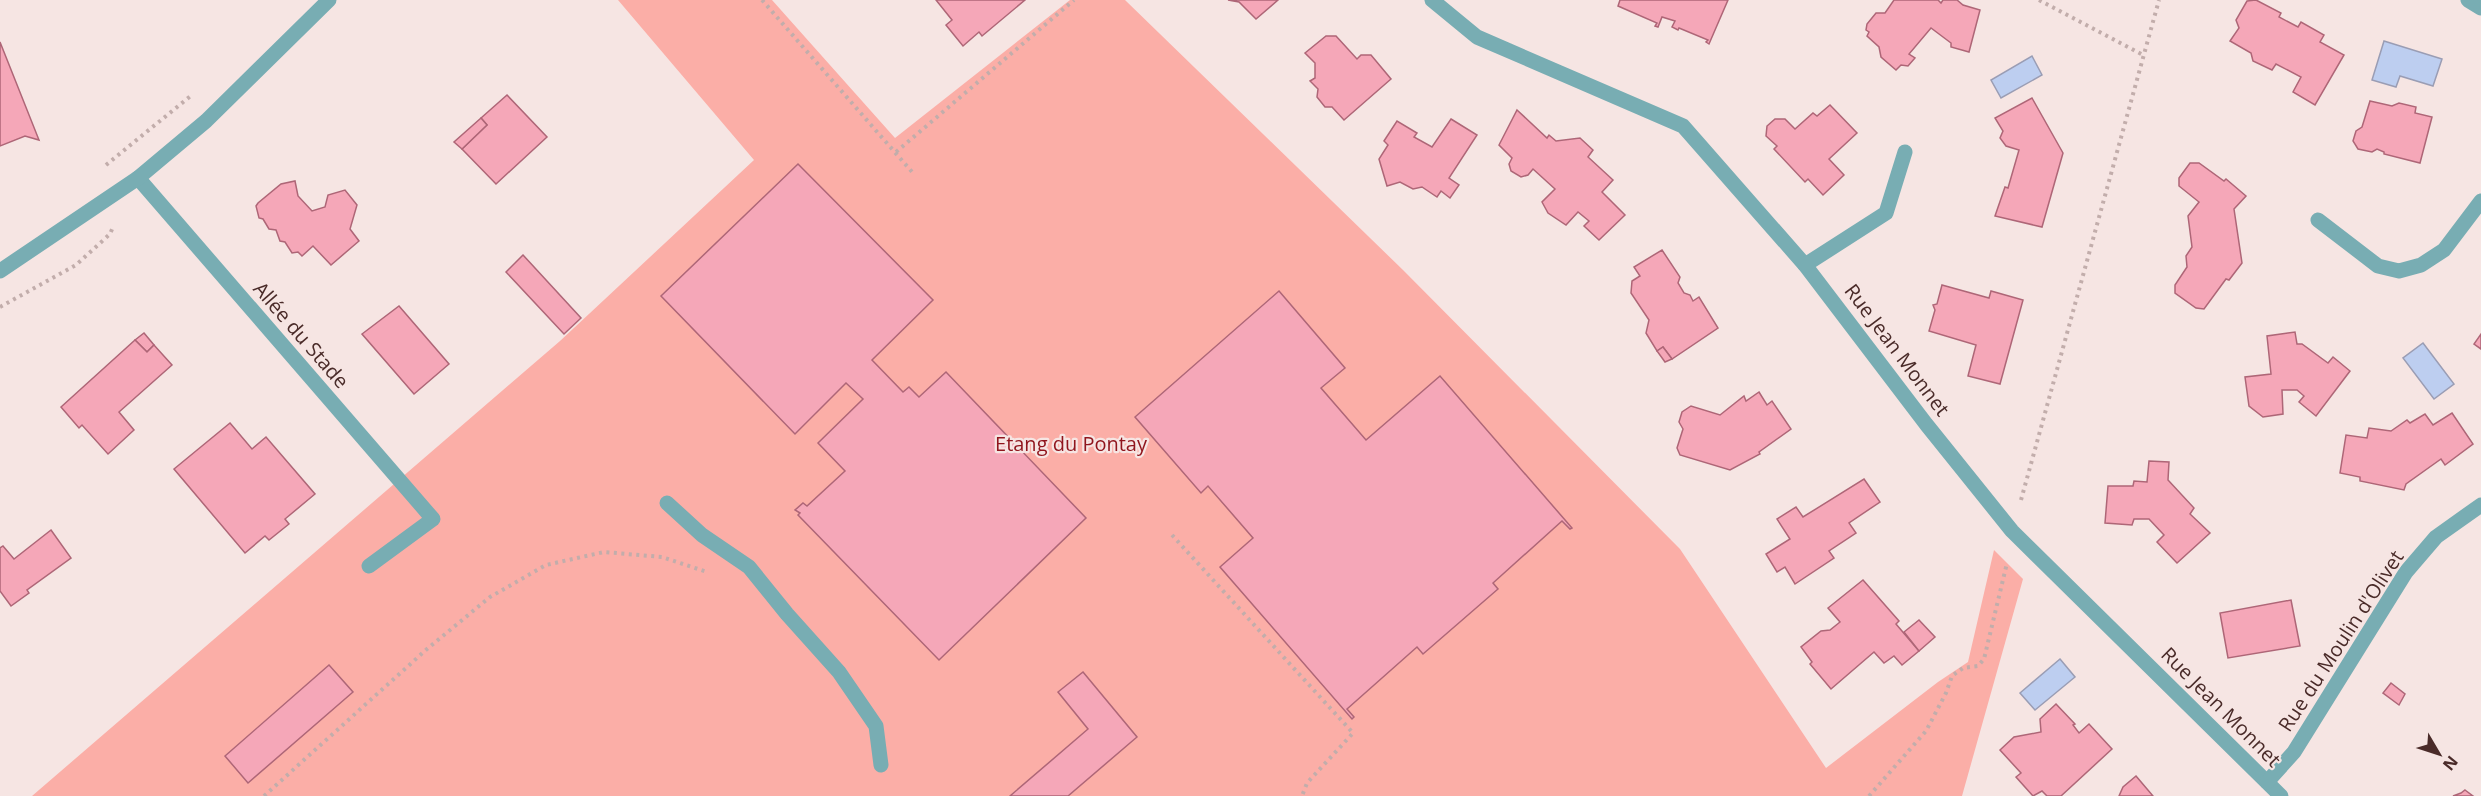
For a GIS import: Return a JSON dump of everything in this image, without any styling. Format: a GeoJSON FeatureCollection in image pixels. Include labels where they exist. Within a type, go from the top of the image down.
{"type":"FeatureCollection","features":[{"type":"Feature","properties":{"kind":"street"},"geometry":{"type":"LineString","coordinates":[[0,272],[138,178],[206,121],[328,0]]}},
{"type":"Feature","properties":{"kind":"street","name":"Rue Jean Monnet"},"geometry":{"type":"LineString","coordinates":[[1432,0],[1477,36],[1683,126],[1805,265],[1926,424],[2012,531],[2281,796]]}},
{"type":"Feature","properties":{"kind":"street"},"geometry":{"type":"LineString","coordinates":[[2468,0],[2481,8]]}},
{"type":"Feature","properties":{"kind":"street"},"geometry":{"type":"LineString","coordinates":[[1805,265],[1886,213],[1905,153]]}},
{"type":"Feature","properties":{"kind":"street","name":"Allée du Stade"},"geometry":{"type":"LineString","coordinates":[[138,178],[433,519],[369,566]]}},
{"type":"Feature","properties":{"kind":"street"},"geometry":{"type":"LineString","coordinates":[[2318,220],[2378,266],[2399,271],[2421,265],[2444,250],[2481,201]]}},
{"type":"Feature","properties":{"kind":"street"},"geometry":{"type":"LineString","coordinates":[[667,503],[702,535],[749,567],[839,672],[876,726],[881,765]]}},
{"type":"Feature","properties":{"kind":"street","name":"Rue du Moulin d'Olivet"},"geometry":{"type":"LineString","coordinates":[[2267,782],[2294,752],[2406,572],[2436,537],[2481,505]]}},
{"type":"Feature","properties":{"kind":"path"},"geometry":{"type":"LineString","coordinates":[[762,0],[914,173]]}},
{"type":"Feature","properties":{"kind":"path"},"geometry":{"type":"LineString","coordinates":[[896,152],[1074,0]]}},
{"type":"Feature","properties":{"kind":"path"},"geometry":{"type":"LineString","coordinates":[[2039,0],[2145,56]]}},
{"type":"Feature","properties":{"kind":"path"},"geometry":{"type":"LineString","coordinates":[[1869,796],[1926,731],[1946,693],[1952,675],[1963,668],[1978,666],[1984,659],[2007,566],[2012,531],[2159,0]]}},
{"type":"Feature","properties":{"kind":"path"},"geometry":{"type":"LineString","coordinates":[[101,169],[200,88]]}},
{"type":"Feature","properties":{"kind":"path"},"geometry":{"type":"LineString","coordinates":[[0,307],[76,265],[110,234],[115,225]]}},
{"type":"Feature","properties":{"kind":"path"},"geometry":{"type":"LineString","coordinates":[[1172,535],[1353,733],[1307,783],[1302,796]]}},
{"type":"Feature","properties":{"kind":"path"},"geometry":{"type":"LineString","coordinates":[[264,796],[427,649],[481,604],[546,565],[604,552],[662,557],[712,574]]}},
{"type":"Feature","properties":{"kind":"green space","name":"Etang du Pontay"},"geometry":{"type":"Polygon","coordinates":[[[618,0],[772,0],[895,138],[1070,0],[1125,0],[1403,270],[1680,549],[1826,768],[1938,682],[1968,662],[1994,550],[2023,579],[1962,796],[32,796],[560,341],[754,160],[618,0]]]}},
{"type":"Feature","properties":{"kind":"water"},"geometry":{"type":"Polygon","coordinates":[[[2384,41],[2442,59],[2433,86],[2400,76],[2396,87],[2372,80],[2384,41]]]}},
{"type":"Feature","properties":{"kind":"water"},"geometry":{"type":"Polygon","coordinates":[[[2032,56],[2042,75],[2001,98],[1991,80],[2032,56]]]}},
{"type":"Feature","properties":{"kind":"water"},"geometry":{"type":"Polygon","coordinates":[[[2423,343],[2454,384],[2434,399],[2403,358],[2423,343]]]}},
{"type":"Feature","properties":{"kind":"water"},"geometry":{"type":"Polygon","coordinates":[[[2060,659],[2075,677],[2035,710],[2020,693],[2060,659]]]}},
{"type":"Feature","properties":{"kind":"building"},"geometry":{"type":"Polygon","coordinates":[[[936,0],[1025,0],[982,36],[979,32],[963,46],[946,25],[952,20],[936,0]]]}},
{"type":"Feature","properties":{"kind":"building"},"geometry":{"type":"Polygon","coordinates":[[[1228,0],[1278,0],[1256,19],[1239,2],[1228,0]]]}},
{"type":"Feature","properties":{"kind":"building"},"geometry":{"type":"Polygon","coordinates":[[[1620,0],[1728,0],[1709,44],[1706,42],[1708,40],[1672,27],[1675,21],[1662,17],[1658,27],[1655,26],[1657,23],[1618,6],[1620,0]]]}},
{"type":"Feature","properties":{"kind":"building"},"geometry":{"type":"Polygon","coordinates":[[[1894,0],[1938,0],[1941,3],[1943,0],[1957,0],[1963,5],[1980,10],[1969,52],[1951,47],[1951,43],[1931,28],[1909,54],[1915,58],[1908,66],[1901,65],[1896,70],[1881,57],[1879,47],[1867,36],[1869,32],[1866,30],[1867,24],[1876,13],[1885,13],[1894,0]]]}},
{"type":"Feature","properties":{"kind":"building"},"geometry":{"type":"Polygon","coordinates":[[[2256,0],[2281,13],[2279,17],[2298,27],[2301,22],[2324,35],[2320,42],[2344,55],[2315,105],[2293,92],[2301,77],[2276,64],[2272,70],[2253,61],[2251,53],[2230,41],[2239,28],[2236,20],[2247,1],[2256,0]]]}},
{"type":"Feature","properties":{"kind":"building"},"geometry":{"type":"Polygon","coordinates":[[[1326,36],[1336,36],[1357,59],[1361,55],[1371,55],[1391,79],[1344,120],[1332,107],[1325,107],[1317,97],[1318,89],[1310,81],[1315,78],[1315,63],[1305,53],[1326,36]]]}},
{"type":"Feature","properties":{"kind":"building"},"geometry":{"type":"Polygon","coordinates":[[[0,42],[39,140],[25,136],[0,146],[0,42]]]}},
{"type":"Feature","properties":{"kind":"building"},"geometry":{"type":"Polygon","coordinates":[[[507,95],[547,137],[496,184],[462,149],[487,125],[481,118],[507,95]]]}},
{"type":"Feature","properties":{"kind":"building"},"geometry":{"type":"Polygon","coordinates":[[[2032,98],[2063,153],[2042,227],[1995,216],[2005,187],[2008,188],[2019,150],[2006,146],[2000,138],[2003,131],[1995,118],[2032,98]]]}},
{"type":"Feature","properties":{"kind":"building"},"geometry":{"type":"Polygon","coordinates":[[[2370,101],[2392,106],[2399,103],[2416,107],[2415,113],[2432,117],[2420,163],[2384,154],[2377,149],[2372,152],[2358,149],[2353,141],[2356,131],[2362,127],[2370,101]]]}},
{"type":"Feature","properties":{"kind":"building"},"geometry":{"type":"Polygon","coordinates":[[[1830,105],[1857,133],[1829,159],[1844,175],[1823,195],[1808,179],[1805,182],[1774,149],[1777,146],[1766,136],[1767,126],[1775,119],[1785,119],[1795,129],[1813,113],[1817,116],[1830,105]]]}},
{"type":"Feature","properties":{"kind":"building"},"geometry":{"type":"Polygon","coordinates":[[[1517,110],[1547,138],[1549,135],[1556,141],[1580,138],[1593,150],[1588,157],[1613,180],[1602,192],[1625,215],[1599,240],[1584,226],[1589,221],[1578,212],[1566,225],[1548,213],[1542,202],[1555,189],[1533,169],[1528,175],[1521,177],[1511,171],[1509,164],[1512,158],[1499,145],[1517,110]]]}},
{"type":"Feature","properties":{"kind":"building"},"geometry":{"type":"Polygon","coordinates":[[[481,118],[487,125],[462,149],[454,142],[481,118]]]}},
{"type":"Feature","properties":{"kind":"building"},"geometry":{"type":"Polygon","coordinates":[[[1451,119],[1477,135],[1449,178],[1459,185],[1450,198],[1441,191],[1437,197],[1422,187],[1413,189],[1400,182],[1387,186],[1379,159],[1388,145],[1384,141],[1397,121],[1417,133],[1414,137],[1432,147],[1451,119]]]}},
{"type":"Feature","properties":{"kind":"building"},"geometry":{"type":"Polygon","coordinates":[[[2190,163],[2199,163],[2224,181],[2226,179],[2246,196],[2234,209],[2242,263],[2229,280],[2226,279],[2204,309],[2196,308],[2175,293],[2175,285],[2187,267],[2186,256],[2192,247],[2188,216],[2199,202],[2179,186],[2179,178],[2190,163]]]}},
{"type":"Feature","properties":{"kind":"building"},"geometry":{"type":"Polygon","coordinates":[[[798,164],[933,300],[872,360],[903,392],[909,387],[919,397],[946,372],[1086,518],[939,660],[795,510],[803,503],[807,506],[845,471],[818,443],[863,399],[846,383],[795,434],[661,296],[798,164]]]}},
{"type":"Feature","properties":{"kind":"building"},"geometry":{"type":"Polygon","coordinates":[[[295,181],[298,196],[312,211],[325,207],[328,195],[345,190],[357,205],[350,229],[359,241],[331,265],[313,246],[302,256],[298,252],[292,253],[285,242],[280,241],[276,230],[269,229],[263,219],[259,218],[256,206],[258,203],[281,184],[295,181]]]}},
{"type":"Feature","properties":{"kind":"building"},"geometry":{"type":"Polygon","coordinates":[[[1662,250],[1680,277],[1678,283],[1684,293],[1690,295],[1693,301],[1699,297],[1718,328],[1672,359],[1663,347],[1657,351],[1646,333],[1649,320],[1631,293],[1632,281],[1640,276],[1634,267],[1662,250]]]}},
{"type":"Feature","properties":{"kind":"building"},"geometry":{"type":"Polygon","coordinates":[[[523,255],[581,318],[564,334],[506,272],[523,255]]]}},
{"type":"Feature","properties":{"kind":"building"},"geometry":{"type":"Polygon","coordinates":[[[1942,285],[1989,298],[1991,291],[2023,300],[2000,384],[1968,376],[1976,345],[1929,331],[1935,310],[1933,305],[1937,304],[1942,285]]]}},
{"type":"Feature","properties":{"kind":"building"},"geometry":{"type":"Polygon","coordinates":[[[1279,291],[1345,368],[1321,388],[1366,440],[1440,376],[1572,528],[1570,529],[1562,521],[1493,583],[1498,589],[1423,654],[1417,647],[1347,709],[1354,717],[1352,719],[1220,567],[1253,538],[1208,486],[1201,493],[1135,417],[1279,291]]]}},
{"type":"Feature","properties":{"kind":"building"},"geometry":{"type":"Polygon","coordinates":[[[399,306],[449,364],[414,394],[362,334],[399,306]]]}},
{"type":"Feature","properties":{"kind":"building"},"geometry":{"type":"Polygon","coordinates":[[[2295,332],[2297,344],[2302,344],[2328,363],[2333,357],[2350,371],[2316,416],[2299,402],[2304,396],[2297,390],[2282,390],[2283,414],[2263,417],[2249,406],[2245,377],[2271,374],[2267,336],[2295,332]]]}},
{"type":"Feature","properties":{"kind":"building"},"geometry":{"type":"Polygon","coordinates":[[[144,333],[154,345],[147,352],[135,340],[144,333]]]}},
{"type":"Feature","properties":{"kind":"building"},"geometry":{"type":"Polygon","coordinates":[[[2481,334],[2481,349],[2474,344],[2481,334]]]}},
{"type":"Feature","properties":{"kind":"building"},"geometry":{"type":"Polygon","coordinates":[[[135,340],[147,352],[154,345],[172,365],[119,412],[134,430],[108,454],[82,425],[79,428],[61,407],[135,340]]]}},
{"type":"Feature","properties":{"kind":"building"},"geometry":{"type":"Polygon","coordinates":[[[1663,347],[1672,359],[1665,362],[1657,351],[1663,347]]]}},
{"type":"Feature","properties":{"kind":"building"},"geometry":{"type":"Polygon","coordinates":[[[1759,392],[1767,405],[1772,401],[1791,429],[1759,452],[1760,454],[1730,470],[1680,455],[1677,448],[1683,429],[1679,422],[1682,412],[1691,406],[1720,415],[1744,396],[1746,401],[1759,392]]]}},
{"type":"Feature","properties":{"kind":"building"},"geometry":{"type":"Polygon","coordinates":[[[2452,413],[2473,444],[2445,465],[2441,459],[2406,484],[2404,490],[2360,481],[2360,477],[2340,473],[2346,435],[2367,438],[2369,428],[2391,431],[2407,420],[2410,423],[2425,414],[2433,425],[2452,413]]]}},
{"type":"Feature","properties":{"kind":"building"},"geometry":{"type":"Polygon","coordinates":[[[230,423],[252,449],[266,437],[315,494],[285,519],[289,524],[269,540],[265,536],[245,553],[174,469],[230,423]]]}},
{"type":"Feature","properties":{"kind":"building"},"geometry":{"type":"Polygon","coordinates":[[[2149,461],[2169,462],[2168,480],[2194,508],[2190,514],[2210,533],[2177,563],[2157,542],[2164,535],[2149,519],[2134,519],[2132,525],[2105,523],[2108,486],[2133,486],[2134,481],[2147,482],[2149,461]]]}},
{"type":"Feature","properties":{"kind":"building"},"geometry":{"type":"Polygon","coordinates":[[[1864,479],[1880,502],[1849,523],[1856,533],[1829,551],[1834,558],[1795,584],[1785,567],[1777,572],[1766,554],[1790,539],[1777,519],[1796,507],[1803,517],[1864,479]]]}},
{"type":"Feature","properties":{"kind":"building"},"geometry":{"type":"Polygon","coordinates":[[[51,530],[71,558],[27,590],[29,593],[11,606],[0,591],[0,548],[3,546],[14,559],[51,530]]]}},
{"type":"Feature","properties":{"kind":"building"},"geometry":{"type":"Polygon","coordinates":[[[1863,580],[1899,621],[1896,624],[1919,651],[1902,665],[1894,656],[1884,663],[1874,652],[1831,689],[1810,664],[1812,662],[1801,647],[1821,631],[1830,630],[1840,622],[1828,608],[1863,580]]]}},
{"type":"Feature","properties":{"kind":"building"},"geometry":{"type":"Polygon","coordinates":[[[2291,600],[2300,646],[2228,658],[2220,613],[2291,600]]]}},
{"type":"Feature","properties":{"kind":"building"},"geometry":{"type":"Polygon","coordinates":[[[1919,620],[1935,637],[1919,651],[1904,632],[1919,620]]]}},
{"type":"Feature","properties":{"kind":"building"},"geometry":{"type":"Polygon","coordinates":[[[329,665],[353,692],[248,783],[225,756],[329,665]]]}},
{"type":"Feature","properties":{"kind":"building"},"geometry":{"type":"Polygon","coordinates":[[[1083,672],[1137,737],[1068,796],[1010,796],[1088,729],[1058,692],[1083,672]]]}},
{"type":"Feature","properties":{"kind":"building"},"geometry":{"type":"Polygon","coordinates":[[[2391,683],[2405,694],[2399,705],[2383,693],[2391,683]]]}},
{"type":"Feature","properties":{"kind":"building"},"geometry":{"type":"Polygon","coordinates":[[[2056,704],[2075,724],[2073,725],[2079,733],[2089,724],[2112,749],[2061,796],[2047,796],[2042,791],[2033,796],[2016,777],[2021,773],[2000,750],[2014,737],[2041,732],[2040,719],[2056,704]]]}},
{"type":"Feature","properties":{"kind":"building"},"geometry":{"type":"Polygon","coordinates":[[[2136,776],[2153,796],[2119,796],[2123,787],[2136,776]]]}},
{"type":"Feature","properties":{"kind":"building"},"geometry":{"type":"Polygon","coordinates":[[[2465,790],[2473,796],[2453,796],[2461,793],[2465,790]]]}}]}
